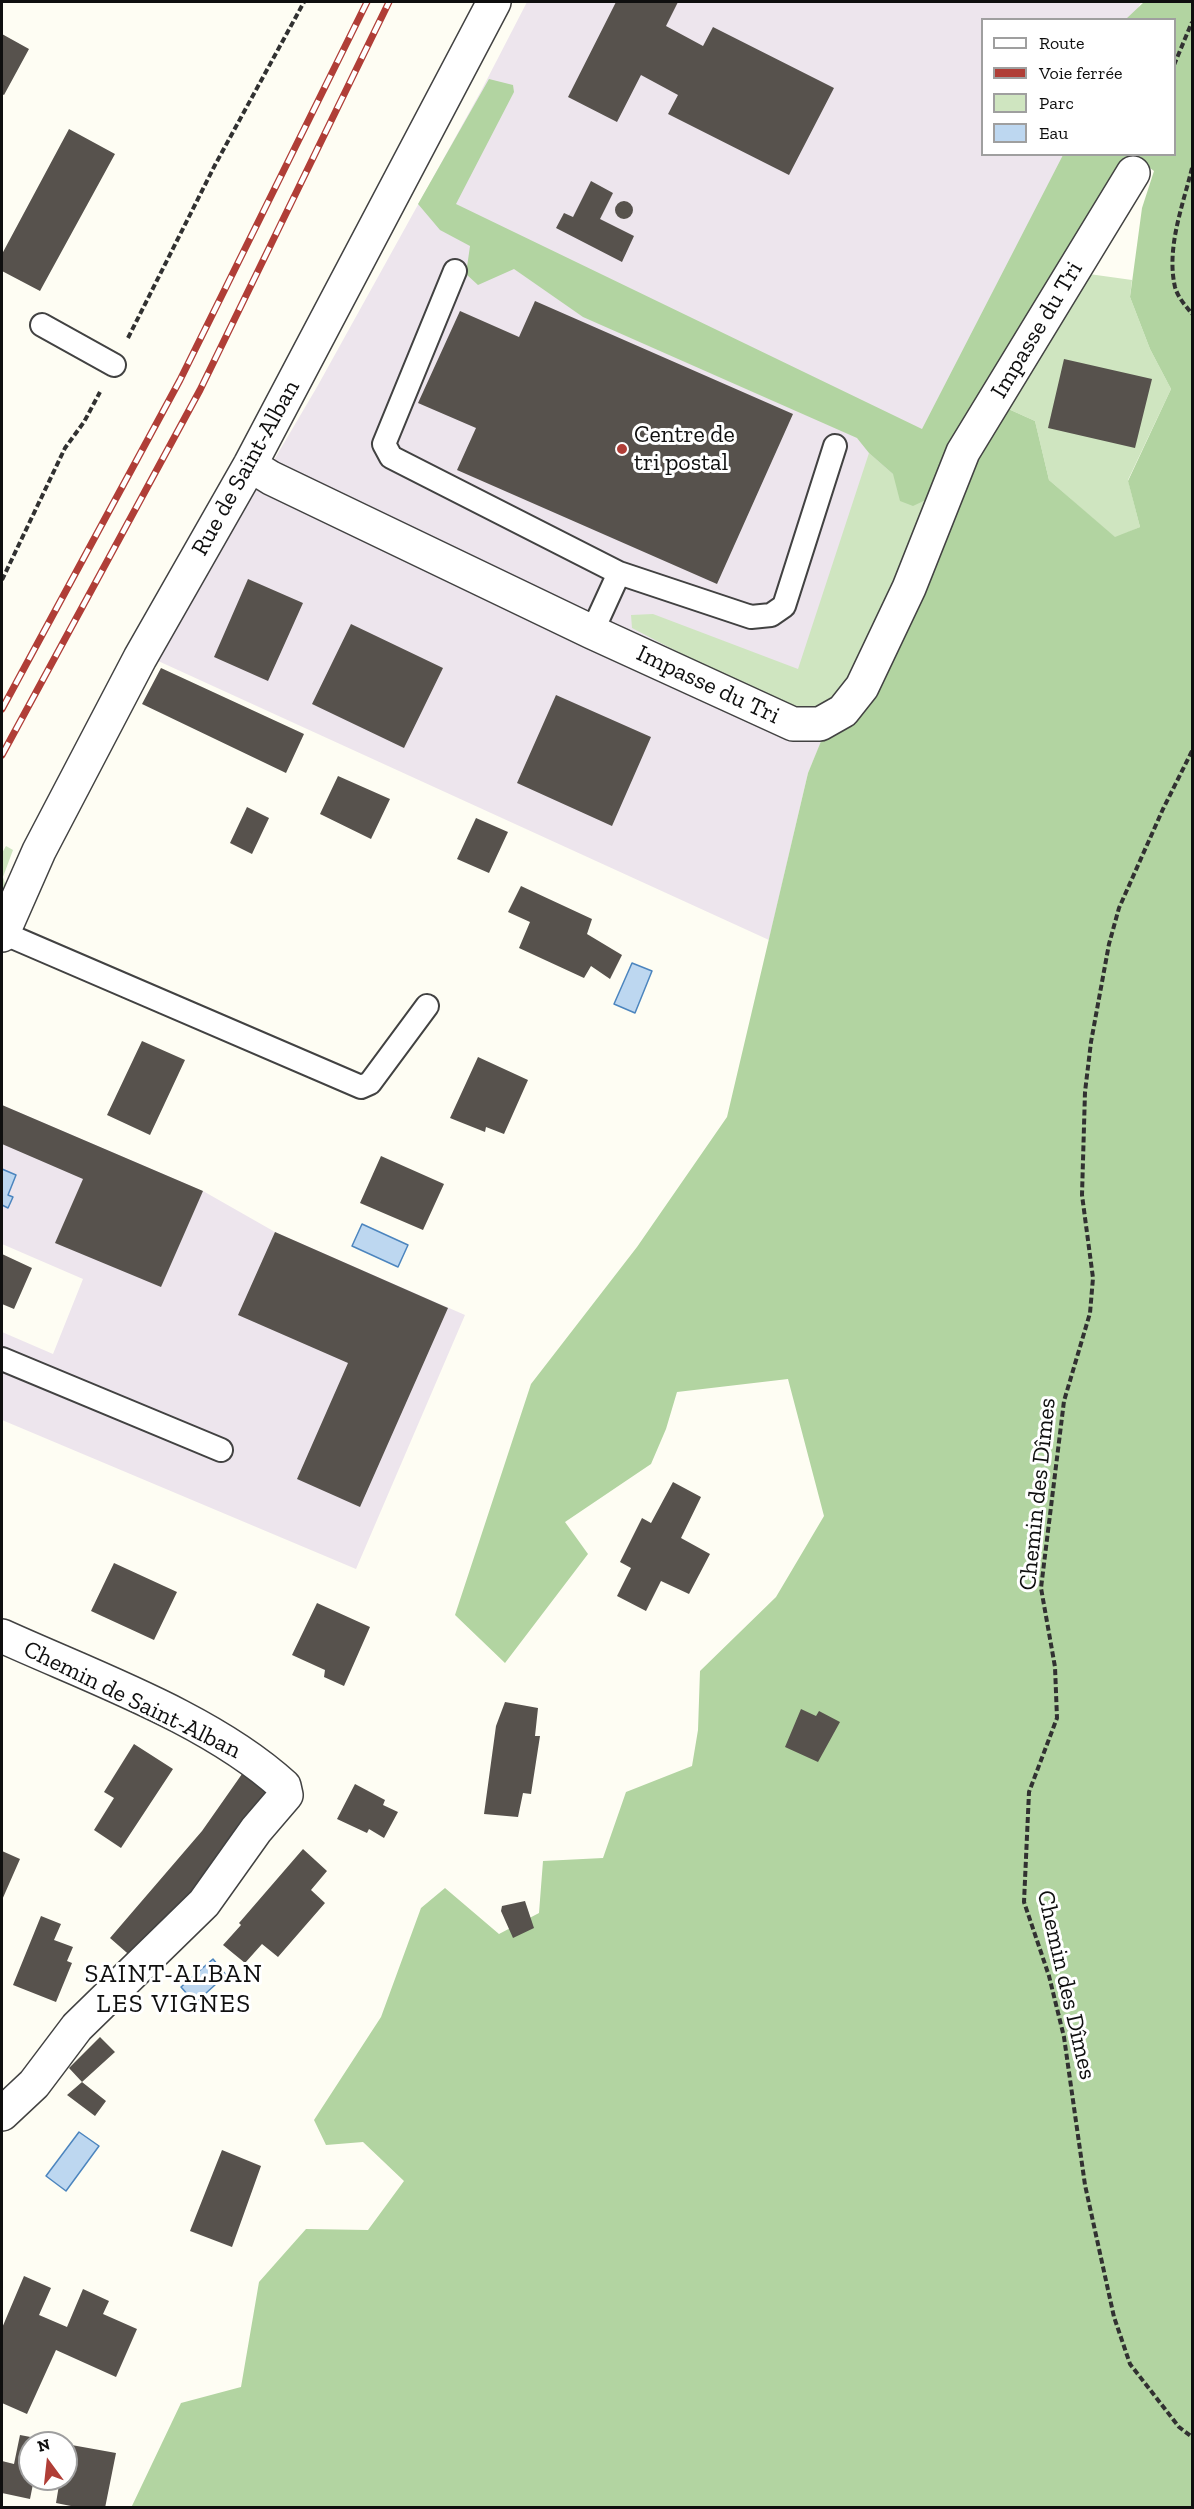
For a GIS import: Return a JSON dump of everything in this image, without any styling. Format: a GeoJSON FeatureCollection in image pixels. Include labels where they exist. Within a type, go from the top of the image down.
{"type":"FeatureCollection","features":[{"type":"Feature","properties":{"kind":"street","name":"Rue de Saint-Alban"},"geometry":{"type":"LineString","coordinates":[[2,934],[39,851],[140,658],[250,465],[494,2]]}},
{"type":"Feature","properties":{"kind":"street","name":"Impasse du Tri"},"geometry":{"type":"LineString","coordinates":[[250,465],[272,478],[592,632],[793,724],[820,724],[843,711],[862,687],[909,588],[963,452],[1133,172]]}},
{"type":"Feature","properties":{"kind":"street","name":"Chemin de Saint-Alban"},"geometry":{"type":"LineString","coordinates":[[2,1636],[160,1708],[238,1749],[284,1786],[285,1795],[204,1903],[77,2027],[34,2084],[2,2114]]}},
{"type":"Feature","properties":{"kind":"lane"},"geometry":{"type":"LineString","coordinates":[[455,271],[384,444],[391,457],[619,573],[751,617],[771,615],[784,606],[835,446]]}},
{"type":"Feature","properties":{"kind":"lane"},"geometry":{"type":"LineString","coordinates":[[42,324],[114,365]]}},
{"type":"Feature","properties":{"kind":"lane"},"geometry":{"type":"LineString","coordinates":[[592,632],[619,573]]}},
{"type":"Feature","properties":{"kind":"lane"},"geometry":{"type":"LineString","coordinates":[[2,934],[361,1087],[370,1083],[427,1006]]}},
{"type":"Feature","properties":{"kind":"lane"},"geometry":{"type":"LineString","coordinates":[[2,1359],[221,1450]]}},
{"type":"Feature","properties":{"kind":"path"},"geometry":{"type":"LineString","coordinates":[[2,580],[65,448],[84,422],[215,165],[304,2]]}},
{"type":"Feature","properties":{"kind":"path"},"geometry":{"type":"LineString","coordinates":[[1176,60],[1192,22]]}},
{"type":"Feature","properties":{"kind":"path"},"geometry":{"type":"LineString","coordinates":[[1192,168],[1176,233],[1173,263],[1175,287],[1192,314]]}},
{"type":"Feature","properties":{"kind":"path","name":"Chemin des Dîmes"},"geometry":{"type":"LineString","coordinates":[[1192,751],[1163,809],[1119,908],[1109,944],[1091,1042],[1085,1092],[1082,1195],[1093,1278],[1090,1313],[1064,1401],[1041,1588],[1055,1667],[1057,1718],[1029,1792],[1024,1902],[1049,1976],[1064,2037],[1085,2184],[1114,2317],[1130,2364],[1179,2427],[1192,2438]]}},
{"type":"Feature","properties":{"kind":"shaded area"},"geometry":{"type":"Polygon","coordinates":[[[527,2],[1141,2],[1133,18],[981,18],[981,156],[1070,156],[808,773],[769,940],[156,660],[317,387],[481,91],[527,2]]]}},
{"type":"Feature","properties":{"kind":"shaded area"},"geometry":{"type":"Polygon","coordinates":[[[2,1105],[203,1191],[275,1232],[465,1315],[356,1569],[2,1420],[2,1332],[53,1354],[83,1279],[2,1244],[2,1105]]]}},
{"type":"Feature","properties":{"kind":"green space"},"geometry":{"type":"Polygon","coordinates":[[[1144,2],[1192,2],[1192,2507],[131,2508],[181,2403],[241,2387],[259,2282],[306,2229],[368,2230],[404,2181],[363,2142],[326,2145],[314,2120],[381,2017],[421,1908],[445,1888],[499,1934],[539,1913],[543,1861],[603,1858],[626,1792],[692,1766],[698,1730],[700,1671],[776,1597],[824,1516],[788,1379],[677,1392],[666,1429],[651,1464],[565,1522],[588,1554],[505,1663],[455,1615],[531,1384],[637,1247],[727,1117],[808,773],[824,734],[1004,407],[1035,421],[1049,480],[1115,537],[1140,527],[1128,481],[1171,389],[1150,349],[1130,297],[1142,208],[1154,171],[1133,156],[1176,156],[1176,18],[1127,18],[1144,2]]]}},
{"type":"Feature","properties":{"kind":"green space"},"geometry":{"type":"Polygon","coordinates":[[[489,79],[513,85],[514,92],[456,204],[922,429],[1062,156],[1131,156],[1048,290],[932,497],[913,506],[900,501],[893,474],[869,453],[857,438],[583,317],[514,269],[478,285],[466,274],[470,246],[440,230],[418,204],[489,79]]]}},
{"type":"Feature","properties":{"kind":"green space"},"geometry":{"type":"Polygon","coordinates":[[[1089,274],[1132,280],[1130,297],[1150,349],[1171,389],[1128,480],[1140,527],[1115,538],[1049,480],[1035,421],[1004,407],[1089,274]]]}},
{"type":"Feature","properties":{"kind":"green space"},"geometry":{"type":"Polygon","coordinates":[[[869,453],[893,474],[932,497],[859,681],[826,707],[789,710],[632,628],[631,615],[653,614],[798,669],[869,453]]]}},
{"type":"Feature","properties":{"kind":"green space"},"geometry":{"type":"Polygon","coordinates":[[[6,846],[13,850],[3,877],[6,887],[2,896],[2,853],[6,846]]]}},
{"type":"Feature","properties":{"kind":"water"},"geometry":{"type":"Polygon","coordinates":[[[632,963],[652,971],[635,1013],[614,1004],[632,963]]]}},
{"type":"Feature","properties":{"kind":"water"},"geometry":{"type":"Polygon","coordinates":[[[2,1169],[16,1175],[8,1195],[13,1197],[8,1208],[2,1205],[2,1169]]]}},
{"type":"Feature","properties":{"kind":"water"},"geometry":{"type":"Polygon","coordinates":[[[362,1224],[408,1245],[398,1267],[352,1246],[362,1224]]]}},
{"type":"Feature","properties":{"kind":"water"},"geometry":{"type":"Polygon","coordinates":[[[213,1959],[226,1975],[195,2003],[181,1987],[213,1959]]]}},
{"type":"Feature","properties":{"kind":"water"},"geometry":{"type":"Polygon","coordinates":[[[79,2132],[99,2146],[66,2191],[46,2176],[79,2132]]]}},
{"type":"Feature","properties":{"kind":"building"},"geometry":{"type":"Polygon","coordinates":[[[616,2],[678,2],[666,26],[703,46],[713,27],[834,88],[789,175],[668,114],[678,95],[641,75],[617,122],[568,97],[616,2]]]}},
{"type":"Feature","properties":{"kind":"building"},"geometry":{"type":"Polygon","coordinates":[[[2,34],[29,49],[4,95],[2,94],[2,34]]]}},
{"type":"Feature","properties":{"kind":"building"},"geometry":{"type":"Polygon","coordinates":[[[69,129],[115,154],[40,291],[2,271],[2,254],[69,129]]]}},
{"type":"Feature","properties":{"kind":"building"},"geometry":{"type":"Polygon","coordinates":[[[591,181],[613,193],[600,219],[634,236],[622,262],[556,228],[564,213],[573,217],[591,181]]]}},
{"type":"Feature","properties":{"kind":"building"},"geometry":{"type":"Polygon","coordinates":[[[624,201],[630,204],[633,210],[630,216],[624,219],[618,216],[615,210],[618,204],[624,201]]]}},
{"type":"Feature","properties":{"kind":"building","name":"Centre de tri postal"},"geometry":{"type":"Polygon","coordinates":[[[535,301],[793,414],[717,584],[457,470],[476,428],[418,403],[460,311],[519,337],[535,301]]]}},
{"type":"Feature","properties":{"kind":"building"},"geometry":{"type":"Polygon","coordinates":[[[1064,359],[1152,379],[1135,448],[1048,428],[1064,359]]]}},
{"type":"Feature","properties":{"kind":"building"},"geometry":{"type":"Polygon","coordinates":[[[248,579],[303,603],[268,681],[214,657],[248,579]]]}},
{"type":"Feature","properties":{"kind":"building"},"geometry":{"type":"Polygon","coordinates":[[[351,624],[443,668],[404,748],[312,704],[351,624]]]}},
{"type":"Feature","properties":{"kind":"building"},"geometry":{"type":"Polygon","coordinates":[[[161,668],[304,734],[286,773],[142,704],[161,668]]]}},
{"type":"Feature","properties":{"kind":"building"},"geometry":{"type":"Polygon","coordinates":[[[556,695],[651,737],[612,826],[517,783],[556,695]]]}},
{"type":"Feature","properties":{"kind":"building"},"geometry":{"type":"Polygon","coordinates":[[[338,776],[390,799],[371,839],[320,814],[338,776]]]}},
{"type":"Feature","properties":{"kind":"building"},"geometry":{"type":"Polygon","coordinates":[[[247,807],[269,818],[252,854],[230,843],[247,807]]]}},
{"type":"Feature","properties":{"kind":"building"},"geometry":{"type":"Polygon","coordinates":[[[476,818],[508,832],[489,873],[457,859],[476,818]]]}},
{"type":"Feature","properties":{"kind":"building"},"geometry":{"type":"Polygon","coordinates":[[[521,886],[592,919],[587,934],[622,955],[610,979],[591,966],[584,978],[519,948],[530,922],[508,912],[521,886]]]}},
{"type":"Feature","properties":{"kind":"building"},"geometry":{"type":"Polygon","coordinates":[[[142,1041],[185,1060],[150,1135],[107,1115],[142,1041]]]}},
{"type":"Feature","properties":{"kind":"building"},"geometry":{"type":"Polygon","coordinates":[[[478,1057],[528,1080],[504,1134],[486,1127],[485,1132],[450,1118],[478,1057]]]}},
{"type":"Feature","properties":{"kind":"building"},"geometry":{"type":"Polygon","coordinates":[[[2,1105],[203,1191],[161,1287],[55,1243],[83,1179],[2,1144],[2,1105]]]}},
{"type":"Feature","properties":{"kind":"building"},"geometry":{"type":"Polygon","coordinates":[[[381,1156],[444,1184],[423,1230],[360,1203],[381,1156]]]}},
{"type":"Feature","properties":{"kind":"building"},"geometry":{"type":"Polygon","coordinates":[[[275,1232],[448,1308],[360,1507],[297,1479],[348,1363],[238,1315],[275,1232]]]}},
{"type":"Feature","properties":{"kind":"building"},"geometry":{"type":"Polygon","coordinates":[[[2,1254],[32,1268],[14,1309],[2,1304],[2,1254]]]}},
{"type":"Feature","properties":{"kind":"building"},"geometry":{"type":"Polygon","coordinates":[[[673,1482],[701,1497],[681,1538],[710,1554],[689,1594],[661,1581],[646,1611],[617,1596],[631,1568],[620,1562],[642,1518],[651,1523],[673,1482]]]}},
{"type":"Feature","properties":{"kind":"building"},"geometry":{"type":"Polygon","coordinates":[[[114,1563],[177,1592],[154,1640],[91,1611],[114,1563]]]}},
{"type":"Feature","properties":{"kind":"building"},"geometry":{"type":"Polygon","coordinates":[[[317,1603],[370,1627],[344,1686],[324,1677],[325,1670],[292,1655],[317,1603]]]}},
{"type":"Feature","properties":{"kind":"building"},"geometry":{"type":"Polygon","coordinates":[[[505,1702],[538,1708],[535,1736],[540,1736],[531,1794],[523,1793],[518,1817],[484,1814],[496,1726],[505,1702]]]}},
{"type":"Feature","properties":{"kind":"building"},"geometry":{"type":"Polygon","coordinates":[[[801,1709],[816,1716],[819,1711],[840,1722],[818,1762],[785,1747],[801,1709]]]}},
{"type":"Feature","properties":{"kind":"building"},"geometry":{"type":"Polygon","coordinates":[[[134,1744],[173,1769],[121,1848],[94,1830],[114,1798],[104,1792],[134,1744]]]}},
{"type":"Feature","properties":{"kind":"building"},"geometry":{"type":"Polygon","coordinates":[[[242,1774],[275,1795],[203,1893],[134,1959],[110,1938],[202,1831],[242,1774]]]}},
{"type":"Feature","properties":{"kind":"building"},"geometry":{"type":"Polygon","coordinates":[[[355,1784],[385,1800],[383,1805],[398,1812],[384,1838],[369,1829],[367,1833],[337,1819],[355,1784]]]}},
{"type":"Feature","properties":{"kind":"building"},"geometry":{"type":"Polygon","coordinates":[[[303,1849],[327,1871],[311,1890],[325,1903],[278,1957],[262,1944],[245,1963],[223,1945],[303,1849]]]}},
{"type":"Feature","properties":{"kind":"building"},"geometry":{"type":"Polygon","coordinates":[[[2,1851],[20,1859],[2,1900],[2,1851]]]}},
{"type":"Feature","properties":{"kind":"building"},"geometry":{"type":"Polygon","coordinates":[[[525,1901],[534,1928],[513,1938],[501,1911],[502,1906],[525,1901]]]}},
{"type":"Feature","properties":{"kind":"building"},"geometry":{"type":"Polygon","coordinates":[[[41,1916],[61,1924],[54,1940],[73,1947],[67,1961],[72,1963],[56,2002],[13,1985],[41,1916]]]}},
{"type":"Feature","properties":{"kind":"building"},"geometry":{"type":"Polygon","coordinates":[[[100,2037],[115,2052],[82,2082],[69,2068],[100,2037]]]}},
{"type":"Feature","properties":{"kind":"building"},"geometry":{"type":"Polygon","coordinates":[[[82,2082],[106,2101],[95,2116],[67,2095],[82,2082]]]}},
{"type":"Feature","properties":{"kind":"building"},"geometry":{"type":"Polygon","coordinates":[[[222,2150],[261,2166],[232,2247],[190,2231],[222,2150]]]}},
{"type":"Feature","properties":{"kind":"building"},"geometry":{"type":"Polygon","coordinates":[[[24,2276],[51,2288],[39,2315],[67,2327],[83,2289],[109,2301],[103,2314],[137,2329],[116,2377],[56,2350],[27,2414],[2,2403],[2,2328],[24,2276]]]}},
{"type":"Feature","properties":{"kind":"building"},"geometry":{"type":"Polygon","coordinates":[[[18,2445],[18,2491],[32,2491],[30,2499],[2,2493],[2,2461],[14,2464],[18,2445]]]}},
{"type":"Feature","properties":{"kind":"building"},"geometry":{"type":"Polygon","coordinates":[[[78,2446],[116,2453],[105,2508],[81,2508],[56,2503],[58,2491],[78,2491],[78,2446]]]}},
{"type":"Feature","properties":{"kind":"railway"},"geometry":{"type":"LineString","coordinates":[[2,709],[180,380],[367,2]]}},
{"type":"Feature","properties":{"kind":"railway"},"geometry":{"type":"LineString","coordinates":[[2,755],[200,390],[389,2]]}},
{"type":"Feature","properties":{"kind":"place","name":"Centre de tri postal"},"geometry":{"type":"Point","coordinates":[622,449]}},
{"type":"Feature","properties":{"kind":"district","name":"SAINT-ALBAN LES VIGNES"},"geometry":{"type":"Point","coordinates":[174,1990]}}]}
